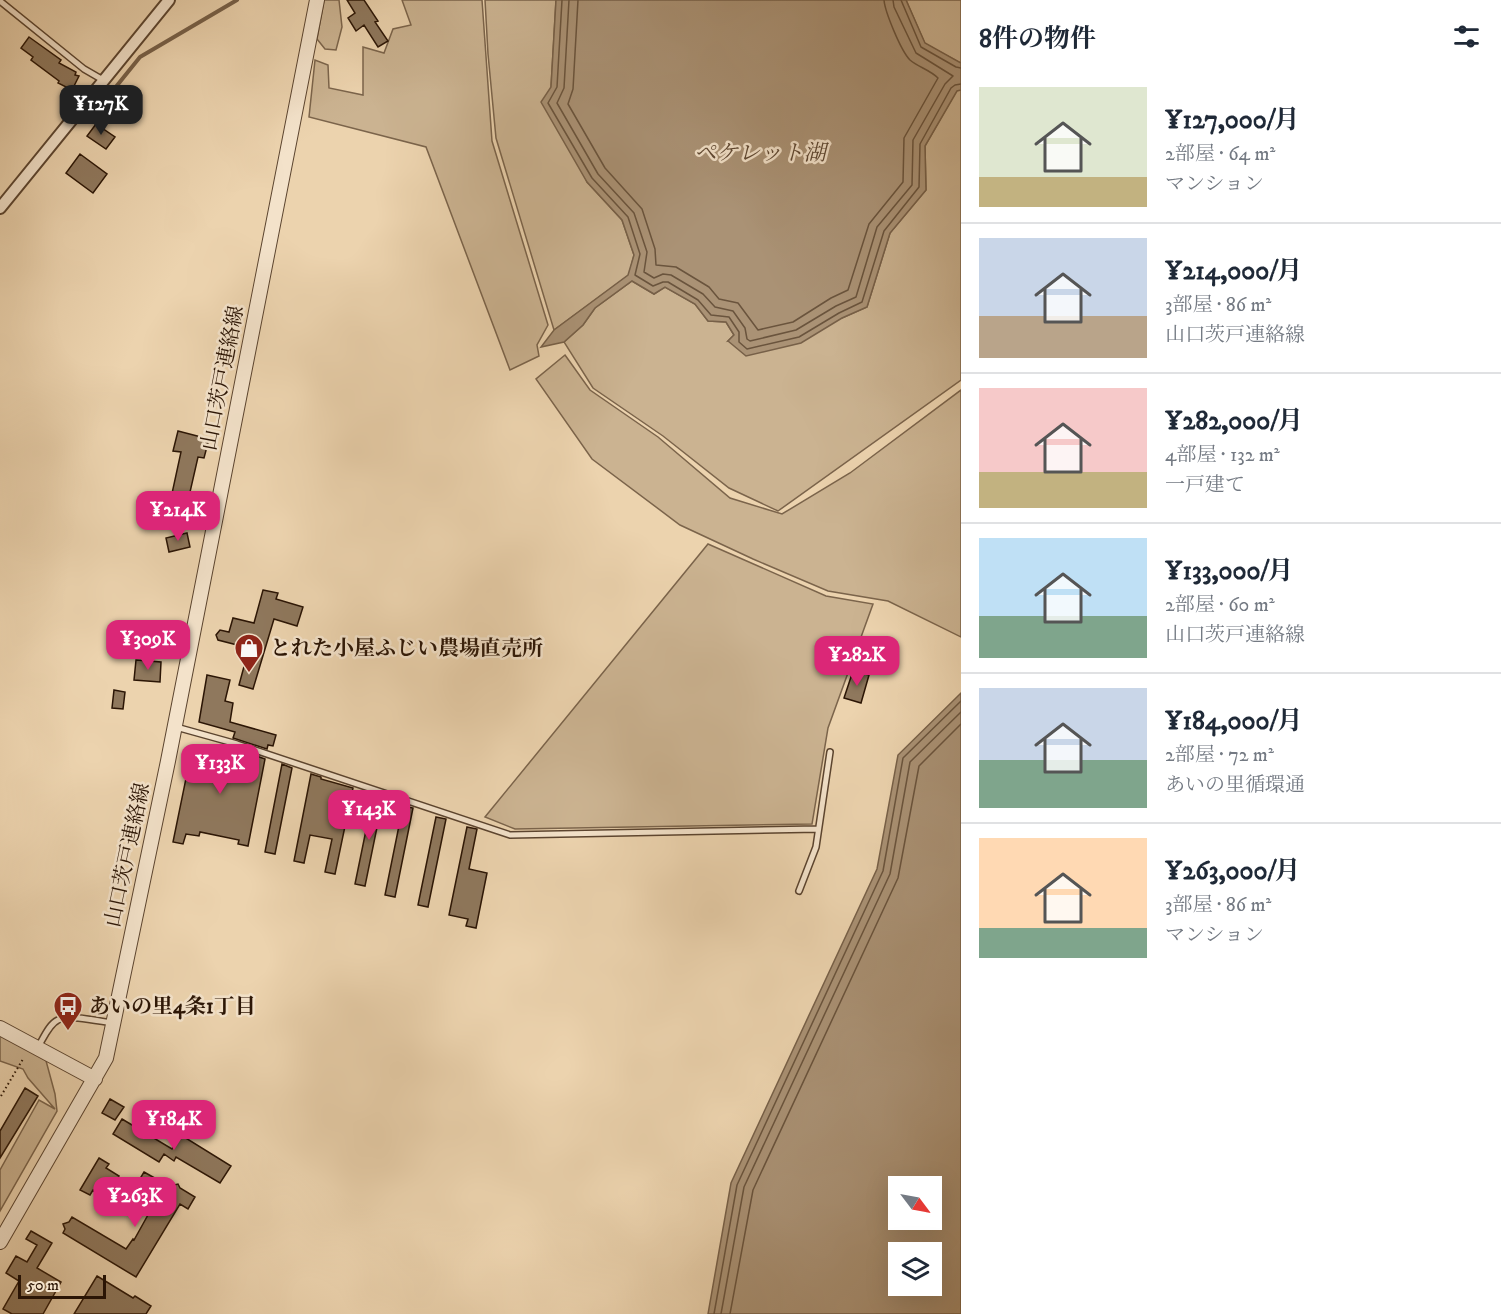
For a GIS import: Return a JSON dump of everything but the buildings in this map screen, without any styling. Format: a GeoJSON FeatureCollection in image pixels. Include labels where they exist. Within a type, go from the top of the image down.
{"type":"FeatureCollection","features":[{"type":"Feature","properties":{"kind":"street"},"geometry":{"type":"LineString","coordinates":[[0,208],[169,0]]}},
{"type":"Feature","properties":{"kind":"street","name":"山口茨戸連絡線"},"geometry":{"type":"LineString","coordinates":[[0,1242],[106,1059],[174,727],[317,0]]}},
{"type":"Feature","properties":{"kind":"street"},"geometry":{"type":"LineString","coordinates":[[0,1028],[95,1079]]}},
{"type":"Feature","properties":{"kind":"lane"},"geometry":{"type":"LineString","coordinates":[[0,1],[84,69],[104,80]]}},
{"type":"Feature","properties":{"kind":"lane"},"geometry":{"type":"LineString","coordinates":[[174,727],[248,748],[510,835],[818,829]]}},
{"type":"Feature","properties":{"kind":"lane"},"geometry":{"type":"LineString","coordinates":[[799,891],[816,847],[830,752]]}},
{"type":"Feature","properties":{"kind":"lane"},"geometry":{"type":"LineString","coordinates":[[38,1047],[51,1026],[58,1020],[78,1018],[113,1023]]}},
{"type":"Feature","properties":{"kind":"path"},"geometry":{"type":"LineString","coordinates":[[1,1096],[23,1059]]}},
{"type":"Feature","properties":{"kind":"shaded area"},"geometry":{"type":"Polygon","coordinates":[[[324,0],[339,0],[342,27],[336,50],[325,49],[317,39],[324,0]]]}},
{"type":"Feature","properties":{"kind":"shaded area"},"geometry":{"type":"Polygon","coordinates":[[[402,0],[482,0],[492,141],[548,325],[537,345],[539,356],[510,370],[426,147],[309,117],[315,60],[328,65],[329,88],[363,95],[363,47],[384,53],[393,29],[411,25],[402,0]]]}},
{"type":"Feature","properties":{"kind":"shaded area"},"geometry":{"type":"Polygon","coordinates":[[[485,0],[556,0],[551,87],[587,182],[622,220],[634,255],[629,275],[554,330],[496,138],[485,0]]]}},
{"type":"Feature","properties":{"kind":"shaded area"},"geometry":{"type":"Polygon","coordinates":[[[906,0],[961,0],[961,63],[925,44],[906,0]]]}},
{"type":"Feature","properties":{"kind":"shaded area"},"geometry":{"type":"Polygon","coordinates":[[[957,90],[961,90],[961,380],[778,511],[729,488],[663,436],[593,388],[564,342],[583,325],[595,308],[632,281],[654,294],[665,287],[695,304],[708,321],[726,322],[734,335],[728,341],[842,318],[867,307],[890,233],[926,190],[925,146],[957,90]]]}},
{"type":"Feature","properties":{"kind":"shaded area"},"geometry":{"type":"Polygon","coordinates":[[[565,355],[590,390],[658,437],[730,498],[782,514],[850,473],[961,390],[961,637],[888,601],[828,591],[680,525],[592,459],[536,379],[565,355]]]}},
{"type":"Feature","properties":{"kind":"shaded area"},"geometry":{"type":"Polygon","coordinates":[[[708,544],[826,596],[873,604],[828,728],[812,824],[515,829],[485,817],[708,544]]]}},
{"type":"Feature","properties":{"kind":"shaded area"},"geometry":{"type":"Polygon","coordinates":[[[0,1035],[45,1057],[57,1111],[0,1211],[0,1170],[39,1100],[55,1109],[23,1069],[0,1061],[0,1035]]]}},
{"type":"Feature","properties":{"kind":"water","name":"ペケレット湖"},"geometry":{"type":"Polygon","coordinates":[[[556,0],[906,0],[925,43],[961,63],[961,90],[957,91],[925,146],[926,190],[890,233],[867,307],[842,318],[801,343],[746,356],[728,341],[734,335],[726,322],[708,321],[695,304],[665,287],[654,294],[632,281],[595,308],[583,325],[564,342],[541,347],[554,330],[628,275],[634,255],[622,220],[587,182],[541,102],[551,87],[556,0]]]}},
{"type":"Feature","properties":{"kind":"water"},"geometry":{"type":"Polygon","coordinates":[[[961,693],[961,1314],[708,1314],[731,1183],[877,869],[898,755],[961,693]]]}},
{"type":"Feature","properties":{"kind":"waterway"},"geometry":{"type":"LineString","coordinates":[[94,114],[140,57],[237,0]]}},
{"type":"Feature","properties":{"kind":"place","name":"とれた小屋ふじい農場直売所"},"geometry":{"type":"Point","coordinates":[249,674]}},
{"type":"Feature","properties":{"kind":"place","name":"あいの里4条1丁目"},"geometry":{"type":"Point","coordinates":[68,1032]}}]}
